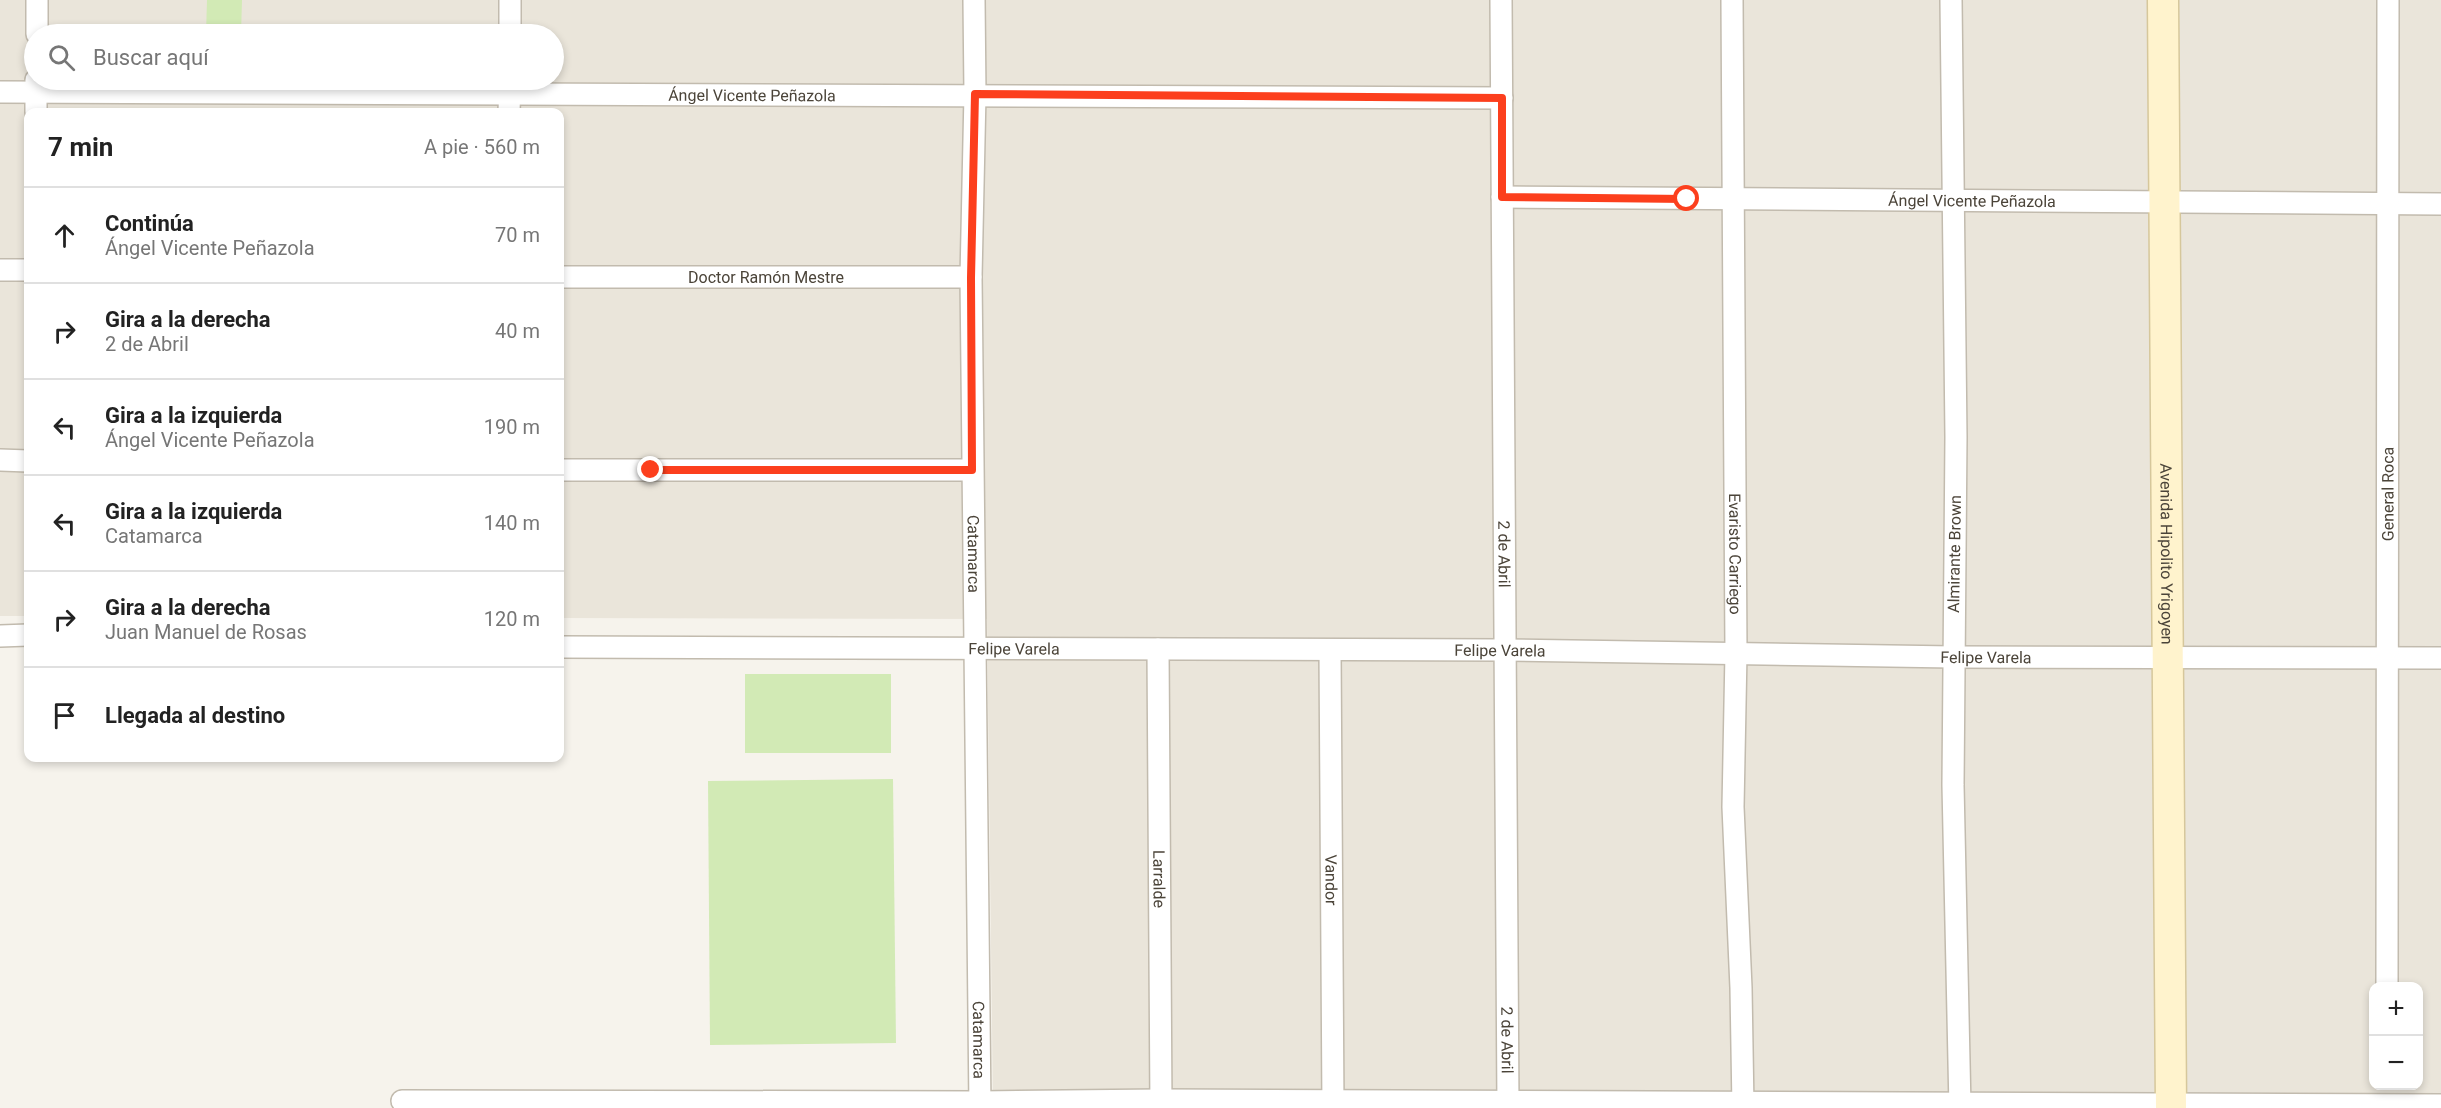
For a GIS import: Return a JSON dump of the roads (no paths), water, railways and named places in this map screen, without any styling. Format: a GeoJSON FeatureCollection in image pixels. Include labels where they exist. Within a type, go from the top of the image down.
{"type":"FeatureCollection","features":[{"type":"Feature","properties":{"kind":"main road","name":"Avenida Hipolito Yrigoyen"},"geometry":{"type":"LineString","coordinates":[[2163,0],[2174,202],[2179,1106]]}},
{"type":"Feature","properties":{"kind":"main road","name":"Avenida Hipolito Yrigoyen"},"geometry":{"type":"LineString","coordinates":[[2174,202],[2183,0]]}},
{"type":"Feature","properties":{"kind":"street"},"geometry":{"type":"LineString","coordinates":[[37,0],[37,24]]}},
{"type":"Feature","properties":{"kind":"street"},"geometry":{"type":"LineString","coordinates":[[510,0],[510,24]]}},
{"type":"Feature","properties":{"kind":"street","name":"Catamarca"},"geometry":{"type":"LineString","coordinates":[[974,0],[975,94],[971,278],[972,470],[980,1105]]}},
{"type":"Feature","properties":{"kind":"street","name":"2 de Abril"},"geometry":{"type":"LineString","coordinates":[[1501,0],[1508,1105]]}},
{"type":"Feature","properties":{"kind":"street","name":"Evaristo Carriego"},"geometry":{"type":"LineString","coordinates":[[1731,0],[1736,653],[1733,807],[1741,988],[1743,1106]]}},
{"type":"Feature","properties":{"kind":"street","name":"Almirante Brown"},"geometry":{"type":"LineString","coordinates":[[1951,0],[1956,437],[1953,657],[1960,1106]]}},
{"type":"Feature","properties":{"kind":"street","name":"General Roca"},"geometry":{"type":"LineString","coordinates":[[2387,982],[2388,0]]}},
{"type":"Feature","properties":{"kind":"street","name":"Ángel Vicente Peñazola"},"geometry":{"type":"LineString","coordinates":[[0,92],[36,95],[975,94],[1502,98]]}},
{"type":"Feature","properties":{"kind":"street","name":"Ángel Vicente Peñazola"},"geometry":{"type":"LineString","coordinates":[[1502,197],[2441,204]]}},
{"type":"Feature","properties":{"kind":"street"},"geometry":{"type":"LineString","coordinates":[[0,270],[24,270]]}},
{"type":"Feature","properties":{"kind":"street","name":"Doctor Ramón Mestre"},"geometry":{"type":"LineString","coordinates":[[564,278],[971,278]]}},
{"type":"Feature","properties":{"kind":"street"},"geometry":{"type":"LineString","coordinates":[[0,460],[24,461]]}},
{"type":"Feature","properties":{"kind":"street"},"geometry":{"type":"LineString","coordinates":[[564,470],[972,470]]}},
{"type":"Feature","properties":{"kind":"street"},"geometry":{"type":"LineString","coordinates":[[0,636],[24,635]]}},
{"type":"Feature","properties":{"kind":"street","name":"Felipe Varela"},"geometry":{"type":"LineString","coordinates":[[564,646],[1505,650],[1953,657],[2441,658]]}},
{"type":"Feature","properties":{"kind":"street","name":"Larralde"},"geometry":{"type":"LineString","coordinates":[[1158,649],[1161,1104]]}},
{"type":"Feature","properties":{"kind":"street","name":"Vandor"},"geometry":{"type":"LineString","coordinates":[[1330,650],[1333,1105]]}},
{"type":"Feature","properties":{"kind":"street"},"geometry":{"type":"LineString","coordinates":[[402,1101],[773,1105],[2179,1106],[2387,1100],[2441,1105]]}}]}
